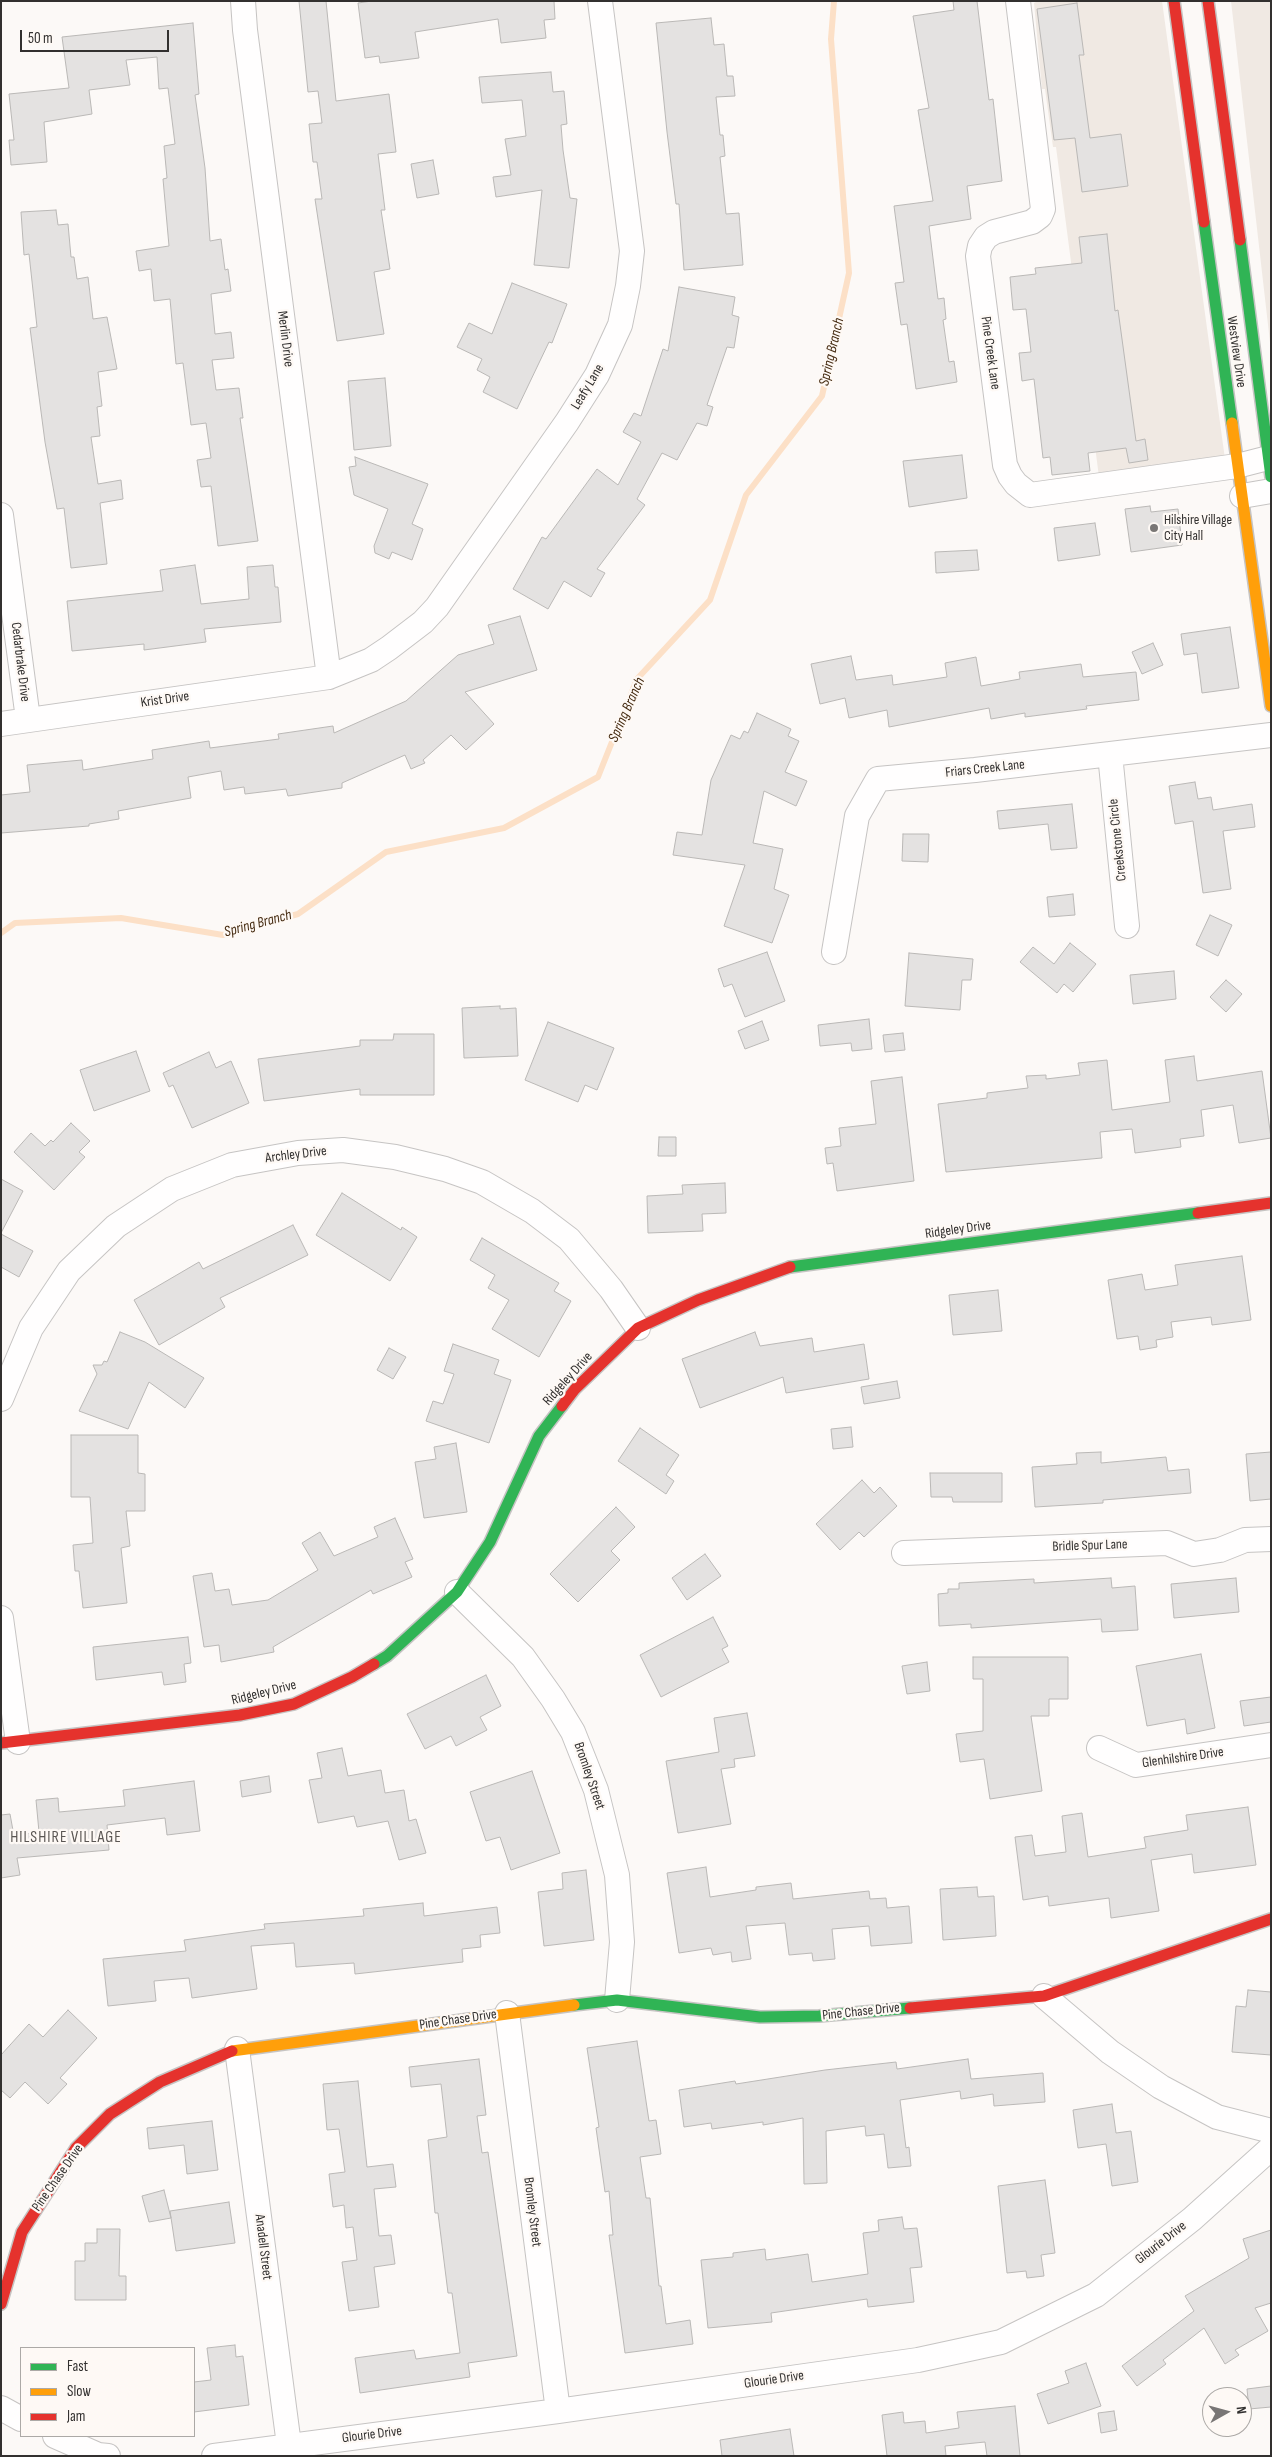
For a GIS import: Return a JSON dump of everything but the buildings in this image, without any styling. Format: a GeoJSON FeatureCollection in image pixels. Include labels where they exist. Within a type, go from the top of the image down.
{"type":"FeatureCollection","features":[{"type":"Feature","properties":{"kind":"street","name":"Merlin Drive"},"geometry":{"type":"LineString","coordinates":[[243,1],[246,39],[329,677]]}},
{"type":"Feature","properties":{"kind":"street","name":"Leafy Lane"},"geometry":{"type":"LineString","coordinates":[[329,677],[371,660],[390,648],[437,607],[567,422],[609,352],[620,325],[632,251],[600,1]]}},
{"type":"Feature","properties":{"kind":"street","name":"Pine Creek Lane"},"geometry":{"type":"LineString","coordinates":[[1018,1],[1043,209],[1040,216],[1032,222],[994,232],[980,246],[978,256],[1005,465],[1010,476],[1016,484],[1030,495],[1237,466],[1269,468]]}},
{"type":"Feature","properties":{"kind":"street","name":"Westview Drive"},"geometry":{"type":"LineString","coordinates":[[1174,1],[1186,100],[1271,706]]}},
{"type":"Feature","properties":{"kind":"street","name":"Westview Drive"},"geometry":{"type":"LineString","coordinates":[[1208,1],[1212,96],[1269,468]]}},
{"type":"Feature","properties":{"kind":"street"},"geometry":{"type":"LineString","coordinates":[[1186,100],[1212,96]]}},
{"type":"Feature","properties":{"kind":"street"},"geometry":{"type":"LineString","coordinates":[[1242,496],[1271,491]]}},
{"type":"Feature","properties":{"kind":"street","name":"Cedarbrake Drive"},"geometry":{"type":"LineString","coordinates":[[1,515],[28,719]]}},
{"type":"Feature","properties":{"kind":"street","name":"Krist Drive"},"geometry":{"type":"LineString","coordinates":[[1,724],[329,677]]}},
{"type":"Feature","properties":{"kind":"street","name":"Friars Creek Lane"},"geometry":{"type":"LineString","coordinates":[[834,952],[857,816],[878,779],[1271,735]]}},
{"type":"Feature","properties":{"kind":"street","name":"Creekstone Circle"},"geometry":{"type":"LineString","coordinates":[[1110,754],[1127,926]]}},
{"type":"Feature","properties":{"kind":"street","name":"Archley Drive"},"geometry":{"type":"LineString","coordinates":[[1,1399],[31,1328],[69,1271],[116,1226],[172,1189],[206,1175],[232,1165],[298,1153],[343,1150],[395,1157],[445,1169],[482,1182],[532,1210],[569,1239],[611,1289],[638,1328]]}},
{"type":"Feature","properties":{"kind":"street","name":"Ridgeley Drive"},"geometry":{"type":"LineString","coordinates":[[10,1743],[240,1715],[294,1704],[352,1677],[387,1656],[458,1592],[490,1542],[539,1436],[575,1389],[638,1328],[698,1300],[784,1268],[1271,1203]]}},
{"type":"Feature","properties":{"kind":"street","name":"Bridle Spur Lane"},"geometry":{"type":"LineString","coordinates":[[904,1553],[1167,1543],[1194,1554],[1220,1550],[1245,1540],[1271,1539]]}},
{"type":"Feature","properties":{"kind":"street","name":"Bromley Street"},"geometry":{"type":"LineString","coordinates":[[458,1592],[523,1657],[574,1732],[593,1782],[617,1875],[622,1942],[617,2000]]}},
{"type":"Feature","properties":{"kind":"street"},"geometry":{"type":"LineString","coordinates":[[1,1618],[10,1743]]}},
{"type":"Feature","properties":{"kind":"street","name":"Glenhilshire Drive"},"geometry":{"type":"LineString","coordinates":[[1099,1748],[1136,1765],[1271,1745]]}},
{"type":"Feature","properties":{"kind":"street","name":"Pine Chase Drive"},"geometry":{"type":"LineString","coordinates":[[1,2304],[22,2232],[76,2148],[110,2114],[160,2082],[237,2049],[617,2000],[760,2017],[819,2016],[1044,1996],[1271,1919]]}},
{"type":"Feature","properties":{"kind":"street"},"geometry":{"type":"LineString","coordinates":[[1044,1996],[1110,2052],[1161,2087],[1217,2117],[1271,2132]]}},
{"type":"Feature","properties":{"kind":"street","name":"Bromley Street"},"geometry":{"type":"LineString","coordinates":[[506,2013],[558,2411]]}},
{"type":"Feature","properties":{"kind":"street","name":"Anadell Street"},"geometry":{"type":"LineString","coordinates":[[237,2049],[289,2445]]}},
{"type":"Feature","properties":{"kind":"street","name":"Glourie Drive"},"geometry":{"type":"LineString","coordinates":[[214,2456],[558,2411],[918,2360],[1001,2342],[1096,2296],[1192,2219],[1271,2148]]}},
{"type":"Feature","properties":{"kind":"street"},"geometry":{"type":"LineString","coordinates":[[1,2408],[20,2419]]}},
{"type":"Feature","properties":{"kind":"street"},"geometry":{"type":"LineString","coordinates":[[57,2437],[98,2455],[108,2456]]}},
{"type":"Feature","properties":{"kind":"shaded area"},"geometry":{"type":"Polygon","coordinates":[[[1038,1],[1162,1],[1225,459],[1099,477],[1056,147],[1053,147],[1045,89],[1042,89],[1034,3],[1038,1]]]}},
{"type":"Feature","properties":{"kind":"shaded area"},"geometry":{"type":"Polygon","coordinates":[[[1231,1],[1271,1],[1271,351],[1231,1]]]}},
{"type":"Feature","properties":{"kind":"waterway","name":"Spring Branch"},"geometry":{"type":"LineString","coordinates":[[1,933],[15,923],[121,918],[223,935],[298,914],[386,852],[504,828],[598,777],[637,679],[710,600],[746,495],[822,396],[849,273],[831,39],[834,1]]}},
{"type":"Feature","properties":{"kind":"traffic: fast"},"geometry":{"type":"LineString","coordinates":[[1204,222],[1232,423]]}},
{"type":"Feature","properties":{"kind":"traffic: fast"},"geometry":{"type":"LineString","coordinates":[[1240,240],[1271,477]]}},
{"type":"Feature","properties":{"kind":"traffic: fast"},"geometry":{"type":"LineString","coordinates":[[790,1267],[1198,1213]]}},
{"type":"Feature","properties":{"kind":"traffic: fast"},"geometry":{"type":"LineString","coordinates":[[374,1664],[387,1656],[457,1592],[490,1542],[539,1436],[562,1406]]}},
{"type":"Feature","properties":{"kind":"traffic: fast"},"geometry":{"type":"LineString","coordinates":[[574,2005],[617,2000],[760,2017],[819,2016],[910,2008]]}},
{"type":"Feature","properties":{"kind":"traffic: slow"},"geometry":{"type":"LineString","coordinates":[[1232,423],[1271,706]]}},
{"type":"Feature","properties":{"kind":"traffic: slow"},"geometry":{"type":"LineString","coordinates":[[232,2051],[574,2005]]}},
{"type":"Feature","properties":{"kind":"traffic: jam"},"geometry":{"type":"LineString","coordinates":[[1174,1],[1204,222]]}},
{"type":"Feature","properties":{"kind":"traffic: jam"},"geometry":{"type":"LineString","coordinates":[[1208,1],[1240,240]]}},
{"type":"Feature","properties":{"kind":"traffic: jam"},"geometry":{"type":"LineString","coordinates":[[1198,1213],[1271,1203]]}},
{"type":"Feature","properties":{"kind":"traffic: jam"},"geometry":{"type":"LineString","coordinates":[[562,1406],[575,1389],[638,1328],[698,1300],[790,1267]]}},
{"type":"Feature","properties":{"kind":"traffic: jam"},"geometry":{"type":"LineString","coordinates":[[1,1743],[240,1715],[294,1704],[352,1677],[374,1664]]}},
{"type":"Feature","properties":{"kind":"traffic: jam"},"geometry":{"type":"LineString","coordinates":[[910,2008],[1044,1996],[1271,1919]]}},
{"type":"Feature","properties":{"kind":"traffic: jam"},"geometry":{"type":"LineString","coordinates":[[1,2304],[22,2232],[76,2148],[110,2114],[160,2082],[232,2051]]}},
{"type":"Feature","properties":{"kind":"place","name":"Hilshire Village City Hall"},"geometry":{"type":"Point","coordinates":[1154,528]}},
{"type":"Feature","properties":{"kind":"district","name":"HILSHIRE VILLAGE"},"geometry":{"type":"Point","coordinates":[66,1838]}}]}
